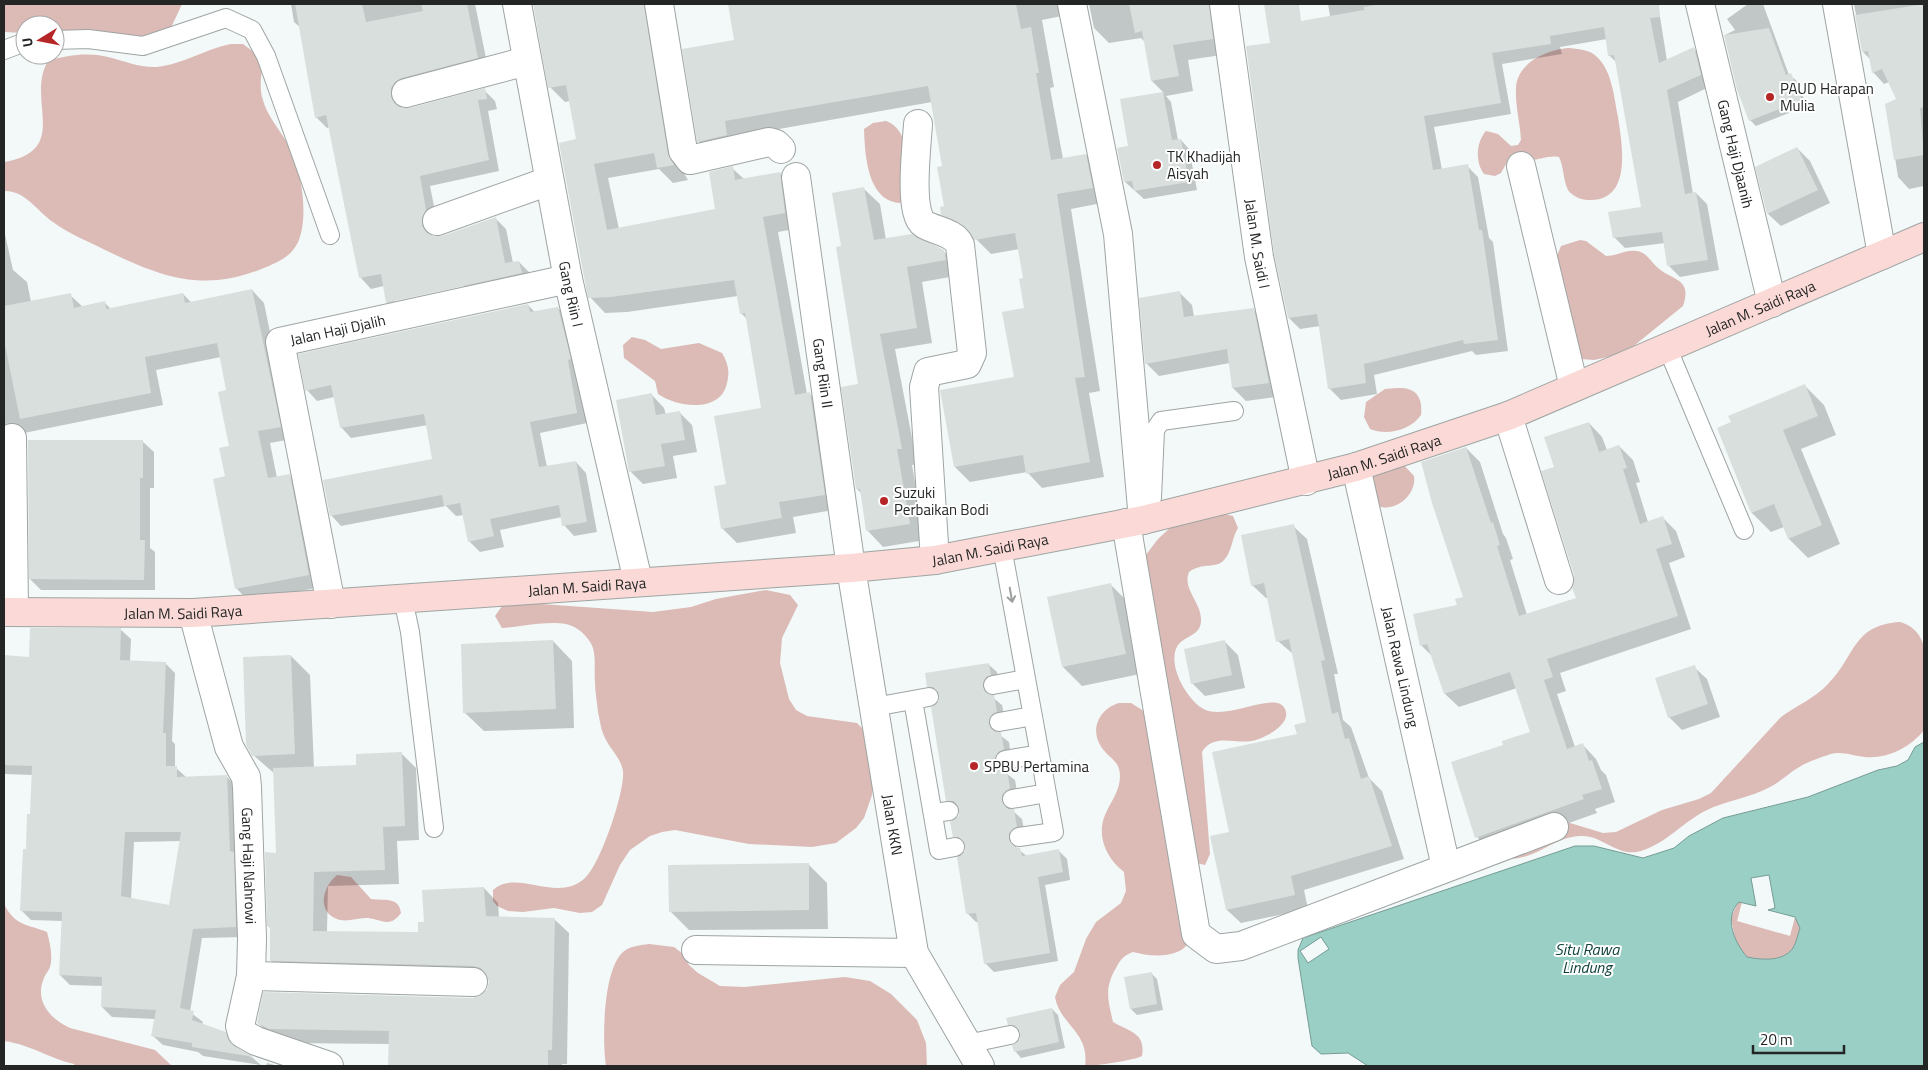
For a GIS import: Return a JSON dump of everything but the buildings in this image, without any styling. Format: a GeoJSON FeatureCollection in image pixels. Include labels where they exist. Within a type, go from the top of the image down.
{"type":"FeatureCollection","features":[{"type":"Feature","properties":{"kind":"street","name":"Gang Riin I"},"geometry":{"type":"LineString","coordinates":[[516,4],[568,279],[638,581]]}},
{"type":"Feature","properties":{"kind":"street"},"geometry":{"type":"LineString","coordinates":[[659,4],[683,151],[686,157],[690,160],[769,142],[776,144],[781,149]]}},
{"type":"Feature","properties":{"kind":"street"},"geometry":{"type":"LineString","coordinates":[[1072,4],[1118,234],[1140,520],[1196,934],[1216,949],[1241,946],[1554,827]]}},
{"type":"Feature","properties":{"kind":"street","name":"Jalan M. Saidi I"},"geometry":{"type":"LineString","coordinates":[[1224,4],[1259,257],[1306,481]]}},
{"type":"Feature","properties":{"kind":"street","name":"Gang Haji Djaanih"},"geometry":{"type":"LineString","coordinates":[[1700,4],[1772,303]]}},
{"type":"Feature","properties":{"kind":"street"},"geometry":{"type":"LineString","coordinates":[[1838,4],[1882,255]]}},
{"type":"Feature","properties":{"kind":"street"},"geometry":{"type":"LineString","coordinates":[[406,93],[527,61]]}},
{"type":"Feature","properties":{"kind":"street"},"geometry":{"type":"LineString","coordinates":[[918,124],[915,209],[922,223],[955,238],[960,245],[972,353],[968,364],[928,372],[924,387],[935,560]]}},
{"type":"Feature","properties":{"kind":"street"},"geometry":{"type":"LineString","coordinates":[[1521,166],[1574,387]]}},
{"type":"Feature","properties":{"kind":"street","name":"Gang Riin II"},"geometry":{"type":"LineString","coordinates":[[796,177],[851,568]]}},
{"type":"Feature","properties":{"kind":"street"},"geometry":{"type":"LineString","coordinates":[[437,220],[549,181]]}},
{"type":"Feature","properties":{"kind":"street","name":"Jalan M. Saidi Raya"},"geometry":{"type":"LineString","coordinates":[[9,612],[193,613],[638,581],[851,568],[935,560],[1140,520],[1306,481],[1356,467],[1508,416],[1924,237]]}},
{"type":"Feature","properties":{"kind":"street","name":"Jalan Haji Djalih"},"geometry":{"type":"LineString","coordinates":[[331,604],[280,342],[568,279]]}},
{"type":"Feature","properties":{"kind":"street"},"geometry":{"type":"LineString","coordinates":[[1508,416],[1559,580]]}},
{"type":"Feature","properties":{"kind":"street"},"geometry":{"type":"LineString","coordinates":[[9,612],[12,438]]}},
{"type":"Feature","properties":{"kind":"street","name":"Jalan Rawa Lindung"},"geometry":{"type":"LineString","coordinates":[[1356,467],[1446,867]]}},
{"type":"Feature","properties":{"kind":"street","name":"Jalan KKN"},"geometry":{"type":"LineString","coordinates":[[851,568],[914,953],[974,1055]]}},
{"type":"Feature","properties":{"kind":"street","name":"Gang Haji Nahrowi"},"geometry":{"type":"LineString","coordinates":[[193,613],[229,747],[246,777],[252,910],[251,976],[240,1026],[242,1033],[256,1041],[330,1066]]}},
{"type":"Feature","properties":{"kind":"street"},"geometry":{"type":"LineString","coordinates":[[696,950],[914,953]]}},
{"type":"Feature","properties":{"kind":"street"},"geometry":{"type":"LineString","coordinates":[[251,976],[473,982]]}},
{"type":"Feature","properties":{"kind":"lane"},"geometry":{"type":"LineString","coordinates":[[65,40],[88,40],[143,46],[226,18],[252,30],[266,56],[330,235]]}},
{"type":"Feature","properties":{"kind":"lane"},"geometry":{"type":"LineString","coordinates":[[1667,347],[1744,530]]}},
{"type":"Feature","properties":{"kind":"lane"},"geometry":{"type":"LineString","coordinates":[[1140,520],[1157,425],[1162,421],[1234,411]]}},
{"type":"Feature","properties":{"kind":"lane"},"geometry":{"type":"LineString","coordinates":[[1002,547],[1054,832],[1018,837]]}},
{"type":"Feature","properties":{"kind":"lane"},"geometry":{"type":"LineString","coordinates":[[403,599],[410,632],[434,828]]}},
{"type":"Feature","properties":{"kind":"lane"},"geometry":{"type":"LineString","coordinates":[[993,685],[1026,679]]}},
{"type":"Feature","properties":{"kind":"lane"},"geometry":{"type":"LineString","coordinates":[[874,707],[921,698],[947,849]]}},
{"type":"Feature","properties":{"kind":"lane"},"geometry":{"type":"LineString","coordinates":[[999,722],[1032,716]]}},
{"type":"Feature","properties":{"kind":"lane"},"geometry":{"type":"LineString","coordinates":[[1005,760],[1039,754]]}},
{"type":"Feature","properties":{"kind":"lane"},"geometry":{"type":"LineString","coordinates":[[1012,799],[1047,793]]}},
{"type":"Feature","properties":{"kind":"lane"},"geometry":{"type":"LineString","coordinates":[[974,1055],[1010,1035]]}},
{"type":"Feature","properties":{"kind":"shaded area"},"geometry":{"type":"Polygon","coordinates":[[[4,4],[182,4],[170,30],[161,39],[65,32],[65,15],[15,15],[15,33],[4,32],[4,4]]]}},
{"type":"Feature","properties":{"kind":"shaded area"},"geometry":{"type":"Polygon","coordinates":[[[231,44],[243,44],[263,59],[261,87],[264,105],[291,150],[299,175],[303,203],[303,221],[299,241],[295,248],[284,258],[259,270],[237,277],[217,280],[179,278],[142,266],[78,237],[53,222],[25,197],[4,191],[4,162],[24,156],[36,147],[42,135],[42,76],[46,65],[65,65],[65,57],[86,54],[157,67],[176,63],[231,44]]]}},
{"type":"Feature","properties":{"kind":"shaded area"},"geometry":{"type":"Polygon","coordinates":[[[1568,48],[1594,54],[1606,69],[1614,93],[1621,142],[1621,169],[1618,182],[1612,192],[1602,198],[1585,200],[1570,192],[1566,186],[1559,157],[1530,160],[1510,157],[1501,173],[1495,176],[1484,174],[1479,164],[1478,152],[1480,141],[1486,131],[1498,134],[1511,146],[1518,145],[1521,140],[1516,88],[1521,71],[1534,59],[1542,55],[1568,48]]]}},
{"type":"Feature","properties":{"kind":"shaded area"},"geometry":{"type":"Polygon","coordinates":[[[886,121],[895,126],[901,134],[906,155],[904,199],[900,203],[889,200],[881,194],[874,185],[867,163],[864,129],[873,123],[886,121]]]}},
{"type":"Feature","properties":{"kind":"shaded area"},"geometry":{"type":"Polygon","coordinates":[[[1580,240],[1586,241],[1606,256],[1633,251],[1643,253],[1663,272],[1683,285],[1685,297],[1683,306],[1630,349],[1594,360],[1581,359],[1556,258],[1561,246],[1580,240]]]}},
{"type":"Feature","properties":{"kind":"shaded area"},"geometry":{"type":"Polygon","coordinates":[[[632,337],[645,340],[661,349],[699,343],[722,353],[728,371],[728,379],[723,393],[708,403],[698,405],[687,405],[666,399],[658,394],[655,381],[624,358],[623,345],[632,337]]]}},
{"type":"Feature","properties":{"kind":"shaded area"},"geometry":{"type":"Polygon","coordinates":[[[1385,389],[1409,389],[1417,394],[1421,403],[1421,415],[1405,428],[1391,432],[1370,429],[1364,417],[1366,402],[1385,389]]]}},
{"type":"Feature","properties":{"kind":"shaded area"},"geometry":{"type":"Polygon","coordinates":[[[1401,462],[1414,476],[1414,483],[1409,495],[1392,507],[1378,506],[1368,478],[1401,462]]]}},
{"type":"Feature","properties":{"kind":"shaded area"},"geometry":{"type":"Polygon","coordinates":[[[1221,513],[1233,516],[1238,528],[1229,553],[1221,563],[1199,567],[1189,572],[1188,584],[1200,613],[1201,624],[1196,632],[1178,645],[1174,661],[1176,670],[1184,688],[1202,708],[1212,712],[1224,712],[1274,703],[1282,705],[1286,712],[1286,717],[1279,727],[1262,738],[1245,742],[1218,741],[1207,746],[1202,752],[1210,854],[1205,865],[1193,862],[1142,560],[1158,539],[1172,526],[1221,513]]]}},
{"type":"Feature","properties":{"kind":"shaded area"},"geometry":{"type":"Polygon","coordinates":[[[766,590],[790,595],[798,605],[782,638],[780,663],[789,699],[796,710],[807,716],[857,723],[867,733],[873,782],[872,795],[864,818],[856,828],[836,843],[812,847],[749,844],[675,830],[662,832],[650,836],[630,850],[620,865],[602,905],[592,912],[580,913],[554,908],[523,912],[508,911],[497,906],[493,901],[493,890],[503,884],[514,883],[563,888],[575,885],[586,877],[605,842],[623,781],[623,771],[620,762],[607,742],[602,729],[596,693],[594,652],[589,640],[576,628],[560,623],[502,628],[495,616],[502,606],[514,602],[653,612],[691,607],[716,599],[766,590]]]}},
{"type":"Feature","properties":{"kind":"shaded area"},"geometry":{"type":"Polygon","coordinates":[[[1900,622],[1912,628],[1919,635],[1924,648],[1926,667],[1924,730],[1906,747],[1882,756],[1865,757],[1837,753],[1816,759],[1764,790],[1705,811],[1659,843],[1641,851],[1624,851],[1595,838],[1580,836],[1562,840],[1528,856],[1509,859],[1558,822],[1570,823],[1603,833],[1616,832],[1662,810],[1699,799],[1711,793],[1781,717],[1817,694],[1828,684],[1856,644],[1864,636],[1872,629],[1884,624],[1900,622]]]}},
{"type":"Feature","properties":{"kind":"shaded area"},"geometry":{"type":"Polygon","coordinates":[[[1119,703],[1131,703],[1147,713],[1187,940],[1186,946],[1175,953],[1168,955],[1146,955],[1133,952],[1121,960],[1112,975],[1108,988],[1111,1014],[1113,1022],[1139,1037],[1143,1048],[1142,1056],[1124,1061],[1085,1066],[1083,1045],[1062,1015],[1055,997],[1060,985],[1074,972],[1086,939],[1096,922],[1121,903],[1126,891],[1124,872],[1108,854],[1102,831],[1105,815],[1118,786],[1120,771],[1116,763],[1102,748],[1096,734],[1096,727],[1101,715],[1119,703]]]}},
{"type":"Feature","properties":{"kind":"shaded area"},"geometry":{"type":"Polygon","coordinates":[[[337,875],[351,877],[371,899],[394,902],[400,908],[401,913],[390,922],[368,918],[341,920],[330,915],[324,904],[325,892],[328,885],[337,875]]]}},
{"type":"Feature","properties":{"kind":"shaded area"},"geometry":{"type":"Polygon","coordinates":[[[1738,902],[1742,902],[1737,921],[1790,936],[1795,917],[1800,928],[1793,948],[1789,953],[1772,959],[1747,957],[1736,944],[1731,918],[1738,902]]]}},
{"type":"Feature","properties":{"kind":"shaded area"},"geometry":{"type":"Polygon","coordinates":[[[4,904],[17,920],[47,932],[51,949],[51,963],[41,986],[41,994],[46,1008],[56,1020],[70,1028],[155,1050],[172,1066],[75,1066],[23,1045],[4,1041],[4,904]]]}},
{"type":"Feature","properties":{"kind":"shaded area"},"geometry":{"type":"Polygon","coordinates":[[[649,944],[674,947],[683,954],[689,965],[698,973],[720,986],[745,987],[845,977],[870,981],[891,994],[917,1020],[926,1043],[927,1066],[606,1066],[604,1023],[611,974],[616,961],[623,952],[632,947],[649,944]]]}},
{"type":"Feature","properties":{"kind":"water","name":"Situ Rawa Lindung"},"geometry":{"type":"Polygon","coordinates":[[[1924,742],[1924,1066],[1368,1066],[1348,1053],[1321,1054],[1312,1046],[1298,958],[1298,950],[1303,938],[1575,846],[1594,846],[1643,858],[1674,848],[1689,836],[1723,818],[1808,797],[1878,770],[1897,766],[1908,760],[1915,747],[1924,742]],[[1769,875],[1751,878],[1756,906],[1739,902],[1734,908],[1732,915],[1731,923],[1735,938],[1747,957],[1772,959],[1784,956],[1793,948],[1800,928],[1795,917],[1768,910],[1775,908],[1769,875]],[[1321,937],[1300,951],[1308,963],[1329,949],[1321,937]]]}},
{"type":"Feature","properties":{"kind":"place","name":"PAUD Harapan Mulia"},"geometry":{"type":"Point","coordinates":[1770,97]}},
{"type":"Feature","properties":{"kind":"place","name":"TK Khadijah Aisyah"},"geometry":{"type":"Point","coordinates":[1157,165]}},
{"type":"Feature","properties":{"kind":"place","name":"Suzuki Perbaikan Bodi"},"geometry":{"type":"Point","coordinates":[884,501]}},
{"type":"Feature","properties":{"kind":"place","name":"SPBU Pertamina"},"geometry":{"type":"Point","coordinates":[974,766]}}]}
